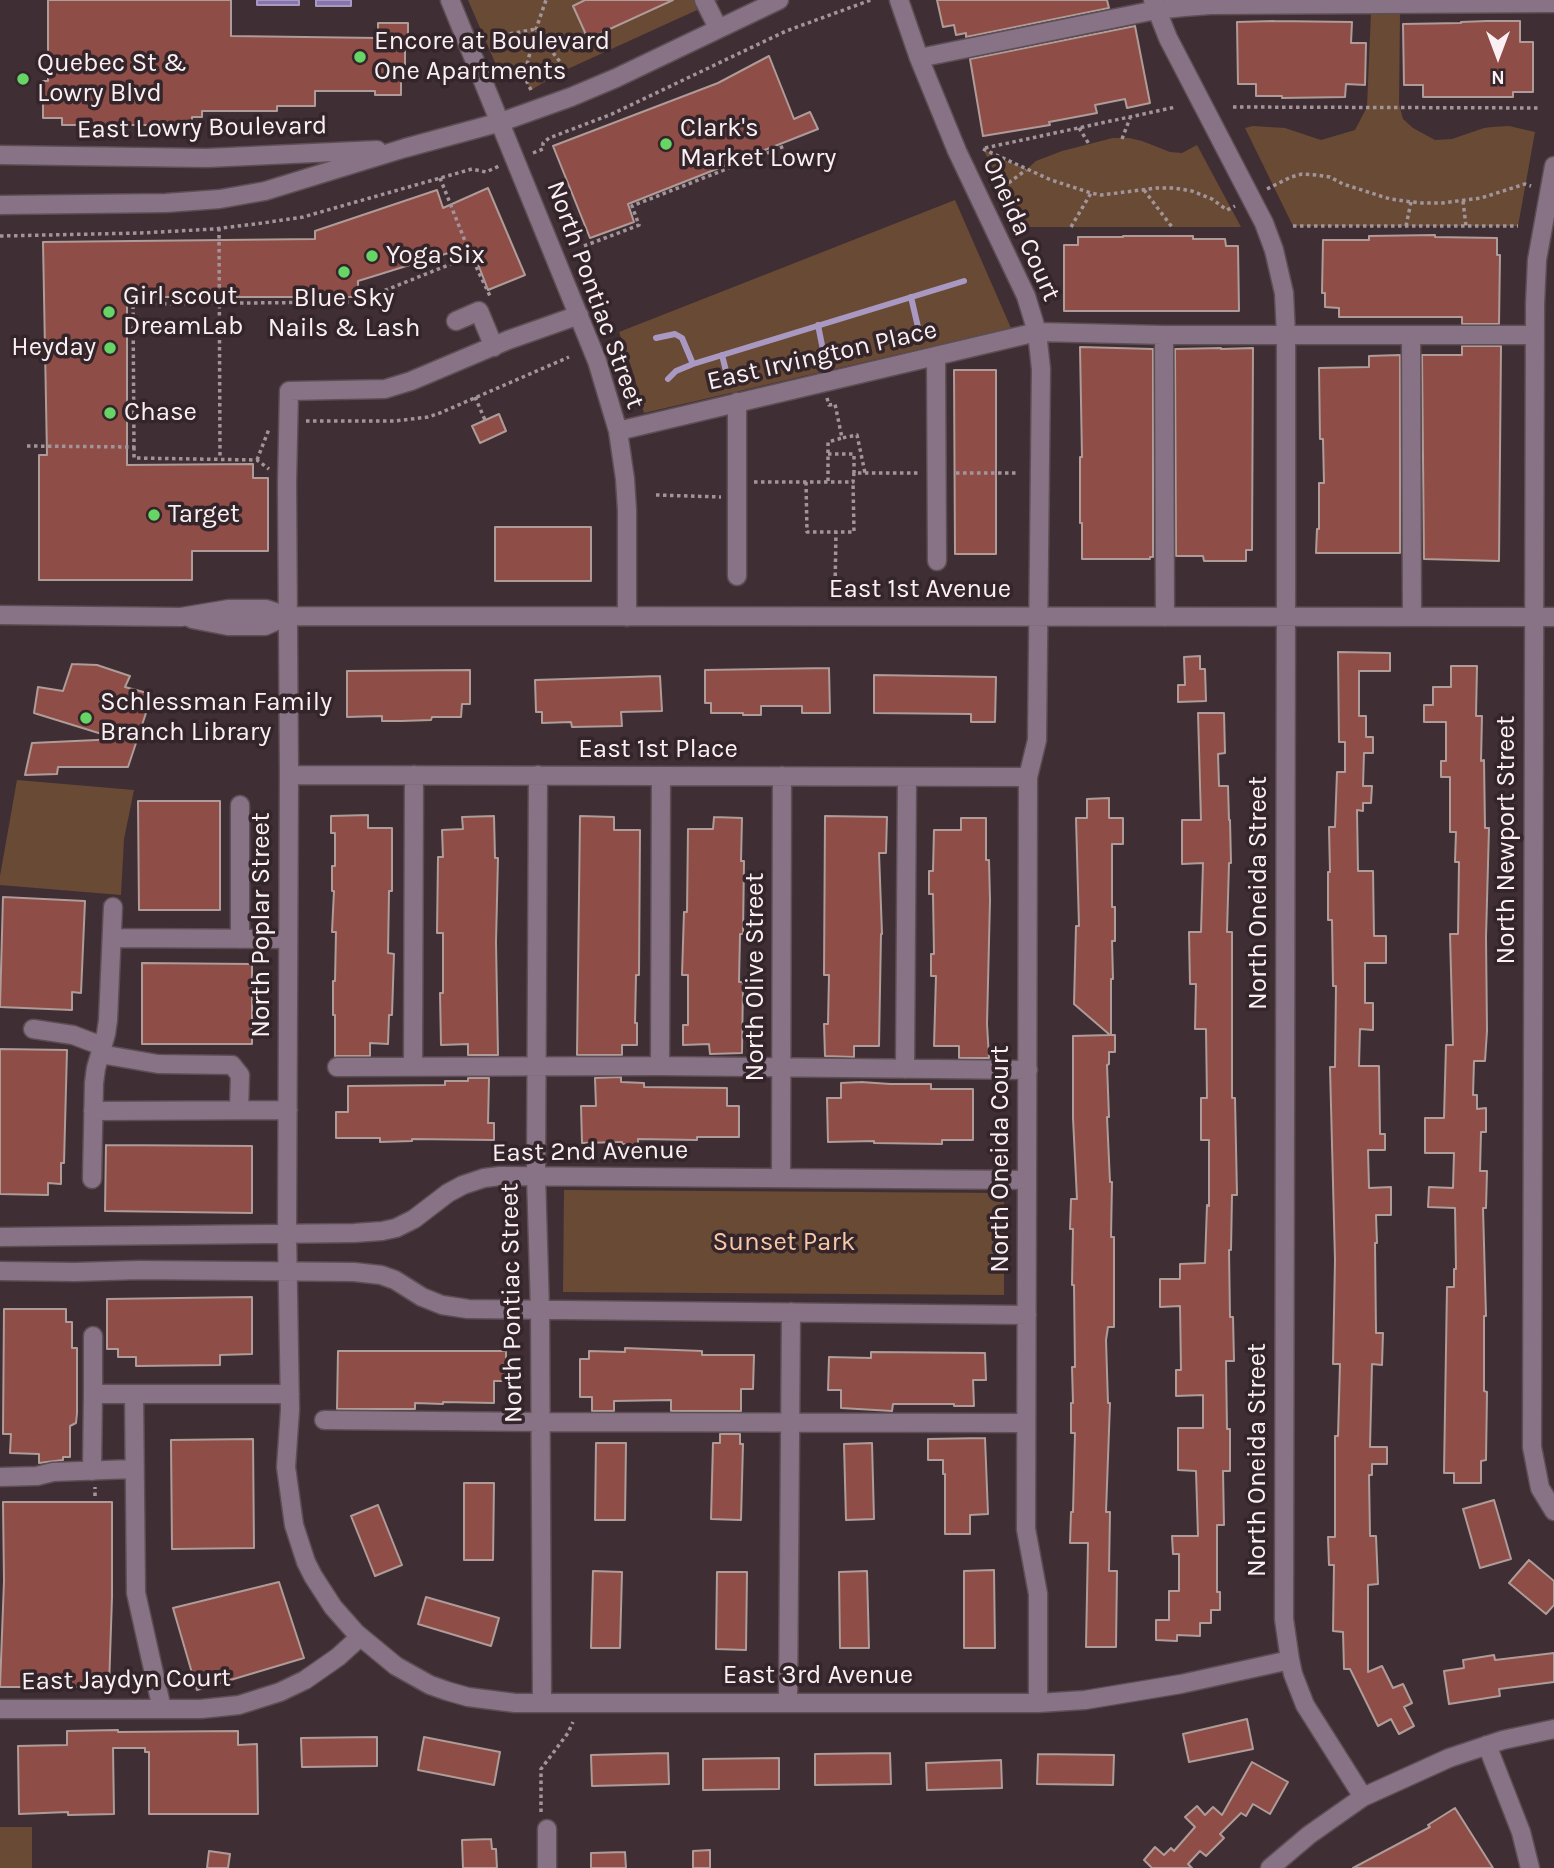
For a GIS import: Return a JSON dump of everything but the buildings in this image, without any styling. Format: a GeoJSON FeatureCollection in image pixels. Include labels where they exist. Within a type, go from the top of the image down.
{"type":"FeatureCollection","features":[{"type":"Feature","properties":{"kind":"street","name":"North Pontiac Street"},"geometry":{"type":"LineString","coordinates":[[450,0],[597,361],[618,431],[627,510],[627,617]]}},
{"type":"Feature","properties":{"kind":"street"},"geometry":{"type":"LineString","coordinates":[[704,0],[718,28]]}},
{"type":"Feature","properties":{"kind":"street","name":"East Lowry Boulevard"},"geometry":{"type":"LineString","coordinates":[[0,205],[178,202],[235,197],[265,191],[501,122],[571,97],[779,0]]}},
{"type":"Feature","properties":{"kind":"street","name":"Oneida Court"},"geometry":{"type":"LineString","coordinates":[[899,0],[919,58],[963,163],[1026,296],[1037,332],[1042,388],[1039,616]]}},
{"type":"Feature","properties":{"kind":"street"},"geometry":{"type":"LineString","coordinates":[[919,58],[1154,5],[1554,3]]}},
{"type":"Feature","properties":{"kind":"street","name":"North Oneida Street"},"geometry":{"type":"LineString","coordinates":[[1154,5],[1184,71],[1264,223],[1281,272],[1284,293],[1284,1619],[1290,1660],[1305,1705],[1363,1797]]}},
{"type":"Feature","properties":{"kind":"street","name":"East Lowry Boulevard"},"geometry":{"type":"LineString","coordinates":[[0,155],[208,158],[405,148]]}},
{"type":"Feature","properties":{"kind":"street","name":"North Newport Street"},"geometry":{"type":"LineString","coordinates":[[1554,166],[1537,260],[1535,304],[1532,1447],[1540,1488],[1554,1511]]}},
{"type":"Feature","properties":{"kind":"street"},"geometry":{"type":"LineString","coordinates":[[1535,304],[1554,304]]}},
{"type":"Feature","properties":{"kind":"street"},"geometry":{"type":"LineString","coordinates":[[456,321],[479,311],[494,346],[579,315]]}},
{"type":"Feature","properties":{"kind":"street","name":"East Irvington Place"},"geometry":{"type":"LineString","coordinates":[[618,431],[1037,332],[1164,335],[1535,335]]}},
{"type":"Feature","properties":{"kind":"street"},"geometry":{"type":"LineString","coordinates":[[1164,335],[1165,617]]}},
{"type":"Feature","properties":{"kind":"street"},"geometry":{"type":"LineString","coordinates":[[1411,336],[1412,617]]}},
{"type":"Feature","properties":{"kind":"street","name":"North Poplar Street"},"geometry":{"type":"LineString","coordinates":[[288,1271],[289,391],[385,389],[494,346]]}},
{"type":"Feature","properties":{"kind":"street"},"geometry":{"type":"LineString","coordinates":[[936,356],[937,561]]}},
{"type":"Feature","properties":{"kind":"street"},"geometry":{"type":"LineString","coordinates":[[737,402],[737,576]]}},
{"type":"Feature","properties":{"kind":"street","name":"East 1st Avenue"},"geometry":{"type":"LineString","coordinates":[[0,615],[181,617],[229,610],[266,609],[287,616],[1554,617]]}},
{"type":"Feature","properties":{"kind":"street","name":"North Oneida Court"},"geometry":{"type":"LineString","coordinates":[[1038,1703],[1038,1594],[1026,1529],[1026,1423],[1028,777],[1037,740],[1039,616]]}},
{"type":"Feature","properties":{"kind":"street","name":"East 1st Place"},"geometry":{"type":"LineString","coordinates":[[289,775],[1028,777]]}},
{"type":"Feature","properties":{"kind":"street"},"geometry":{"type":"LineString","coordinates":[[413,1067],[414,775]]}},
{"type":"Feature","properties":{"kind":"street","name":"North Pontiac Street"},"geometry":{"type":"LineString","coordinates":[[538,775],[536,1175],[540,1310],[542,1703]]}},
{"type":"Feature","properties":{"kind":"street"},"geometry":{"type":"LineString","coordinates":[[660,1066],[661,776]]}},
{"type":"Feature","properties":{"kind":"street","name":"North Olive Street"},"geometry":{"type":"LineString","coordinates":[[781,1178],[782,776]]}},
{"type":"Feature","properties":{"kind":"street"},"geometry":{"type":"LineString","coordinates":[[905,1069],[907,777]]}},
{"type":"Feature","properties":{"kind":"street"},"geometry":{"type":"LineString","coordinates":[[240,804],[240,939]]}},
{"type":"Feature","properties":{"kind":"street"},"geometry":{"type":"LineString","coordinates":[[92,1179],[94,1083],[108,1020],[113,907]]}},
{"type":"Feature","properties":{"kind":"street"},"geometry":{"type":"LineString","coordinates":[[111,938],[288,939]]}},
{"type":"Feature","properties":{"kind":"street"},"geometry":{"type":"LineString","coordinates":[[33,1029],[73,1035],[101,1051],[159,1064],[232,1065],[240,1075],[239,1110]]}},
{"type":"Feature","properties":{"kind":"street"},"geometry":{"type":"LineString","coordinates":[[337,1067],[660,1066],[1028,1070]]}},
{"type":"Feature","properties":{"kind":"street"},"geometry":{"type":"LineString","coordinates":[[93,1111],[288,1110]]}},
{"type":"Feature","properties":{"kind":"street","name":"East 2nd Avenue"},"geometry":{"type":"LineString","coordinates":[[0,1237],[382,1231],[414,1219],[448,1193],[471,1182],[500,1176],[1027,1180]]}},
{"type":"Feature","properties":{"kind":"street"},"geometry":{"type":"LineString","coordinates":[[0,1271],[354,1272],[381,1275],[395,1280],[422,1297],[453,1307],[1027,1315]]}},
{"type":"Feature","properties":{"kind":"street"},"geometry":{"type":"LineString","coordinates":[[288,1271],[289,1394],[286,1467],[294,1525],[306,1562],[318,1584],[333,1607],[360,1637]]}},
{"type":"Feature","properties":{"kind":"street"},"geometry":{"type":"LineString","coordinates":[[788,1703],[791,1312]]}},
{"type":"Feature","properties":{"kind":"street"},"geometry":{"type":"LineString","coordinates":[[92,1471],[93,1336]]}},
{"type":"Feature","properties":{"kind":"street"},"geometry":{"type":"LineString","coordinates":[[93,1394],[289,1394]]}},
{"type":"Feature","properties":{"kind":"street"},"geometry":{"type":"LineString","coordinates":[[134,1394],[136,1593],[162,1709]]}},
{"type":"Feature","properties":{"kind":"street"},"geometry":{"type":"LineString","coordinates":[[324,1420],[1026,1423]]}},
{"type":"Feature","properties":{"kind":"street"},"geometry":{"type":"LineString","coordinates":[[0,1477],[134,1469]]}},
{"type":"Feature","properties":{"kind":"street","name":"East 3rd Avenue"},"geometry":{"type":"LineString","coordinates":[[360,1637],[396,1666],[430,1685],[468,1697],[542,1703],[1038,1703],[1108,1697],[1290,1660]]}},
{"type":"Feature","properties":{"kind":"street","name":"East Jaydyn Court"},"geometry":{"type":"LineString","coordinates":[[0,1709],[162,1709],[239,1705],[280,1692],[305,1680],[360,1637]]}},
{"type":"Feature","properties":{"kind":"street"},"geometry":{"type":"LineString","coordinates":[[1270,1868],[1309,1835],[1363,1797],[1449,1758],[1487,1745],[1554,1729]]}},
{"type":"Feature","properties":{"kind":"street"},"geometry":{"type":"LineString","coordinates":[[1487,1745],[1521,1832],[1530,1868]]}},
{"type":"Feature","properties":{"kind":"street"},"geometry":{"type":"LineString","coordinates":[[547,1829],[547,1868]]}},
{"type":"Feature","properties":{"kind":"path"},"geometry":{"type":"LineString","coordinates":[[531,90],[524,76],[546,0]]}},
{"type":"Feature","properties":{"kind":"path"},"geometry":{"type":"LineString","coordinates":[[535,152],[543,149],[543,143],[549,138],[612,114],[786,31],[871,0]]}},
{"type":"Feature","properties":{"kind":"path"},"geometry":{"type":"LineString","coordinates":[[496,33],[509,34],[536,29]]}},
{"type":"Feature","properties":{"kind":"path"},"geometry":{"type":"LineString","coordinates":[[536,29],[561,62]]}},
{"type":"Feature","properties":{"kind":"path"},"geometry":{"type":"LineString","coordinates":[[1176,107],[983,149],[1051,180],[1091,194],[1174,188],[1192,191],[1218,202],[1227,209],[1230,208]]}},
{"type":"Feature","properties":{"kind":"path"},"geometry":{"type":"LineString","coordinates":[[1233,107],[1541,108]]}},
{"type":"Feature","properties":{"kind":"path"},"geometry":{"type":"LineString","coordinates":[[1122,139],[1131,117]]}},
{"type":"Feature","properties":{"kind":"path"},"geometry":{"type":"LineString","coordinates":[[1079,128],[1088,144]]}},
{"type":"Feature","properties":{"kind":"path"},"geometry":{"type":"LineString","coordinates":[[584,246],[639,225],[632,206],[785,146]]}},
{"type":"Feature","properties":{"kind":"path"},"geometry":{"type":"LineString","coordinates":[[0,236],[219,228],[303,217],[472,169],[486,172],[499,166]]}},
{"type":"Feature","properties":{"kind":"path"},"geometry":{"type":"LineString","coordinates":[[1003,187],[1027,169]]}},
{"type":"Feature","properties":{"kind":"path"},"geometry":{"type":"LineString","coordinates":[[1267,189],[1291,177],[1302,174],[1316,175],[1330,177],[1343,184],[1390,198],[1442,203],[1488,196],[1525,184],[1535,187]]}},
{"type":"Feature","properties":{"kind":"path"},"geometry":{"type":"LineString","coordinates":[[440,178],[494,306]]}},
{"type":"Feature","properties":{"kind":"path"},"geometry":{"type":"LineString","coordinates":[[1144,190],[1172,227]]}},
{"type":"Feature","properties":{"kind":"path"},"geometry":{"type":"LineString","coordinates":[[1070,227],[1091,194]]}},
{"type":"Feature","properties":{"kind":"path"},"geometry":{"type":"LineString","coordinates":[[1406,226],[1410,201]]}},
{"type":"Feature","properties":{"kind":"path"},"geometry":{"type":"LineString","coordinates":[[1464,201],[1465,226]]}},
{"type":"Feature","properties":{"kind":"path"},"geometry":{"type":"LineString","coordinates":[[1293,226],[1518,226]]}},
{"type":"Feature","properties":{"kind":"path"},"geometry":{"type":"LineString","coordinates":[[219,228],[220,459]]}},
{"type":"Feature","properties":{"kind":"path"},"geometry":{"type":"LineString","coordinates":[[272,471],[257,460],[134,458],[133,304],[356,302],[471,256]]}},
{"type":"Feature","properties":{"kind":"path"},"geometry":{"type":"LineString","coordinates":[[257,460],[272,420],[416,419],[440,413],[569,357]]}},
{"type":"Feature","properties":{"kind":"path"},"geometry":{"type":"LineString","coordinates":[[824,382],[829,405],[835,404],[842,438]]}},
{"type":"Feature","properties":{"kind":"path"},"geometry":{"type":"LineString","coordinates":[[475,397],[485,420]]}},
{"type":"Feature","properties":{"kind":"path"},"geometry":{"type":"LineString","coordinates":[[828,482],[828,442],[842,438],[857,435],[865,473]]}},
{"type":"Feature","properties":{"kind":"path"},"geometry":{"type":"LineString","coordinates":[[27,446],[134,447]]}},
{"type":"Feature","properties":{"kind":"path"},"geometry":{"type":"LineString","coordinates":[[806,482],[807,532],[853,532],[853,454],[828,454]]}},
{"type":"Feature","properties":{"kind":"path"},"geometry":{"type":"LineString","coordinates":[[853,473],[1017,473]]}},
{"type":"Feature","properties":{"kind":"path"},"geometry":{"type":"LineString","coordinates":[[656,495],[806,482],[853,482]]}},
{"type":"Feature","properties":{"kind":"path"},"geometry":{"type":"LineString","coordinates":[[835,590],[836,532]]}},
{"type":"Feature","properties":{"kind":"path"},"geometry":{"type":"LineString","coordinates":[[547,1829],[541,1812],[541,1769],[568,1733],[573,1723],[575,1703]]}},
{"type":"Feature","properties":{"kind":"green space"},"geometry":{"type":"Polygon","coordinates":[[[468,0],[719,0],[561,72],[531,90],[524,76],[503,81],[468,0]]]}},
{"type":"Feature","properties":{"kind":"green space"},"geometry":{"type":"Polygon","coordinates":[[[1371,13],[1400,13],[1399,104],[1403,119],[1413,128],[1435,140],[1452,139],[1492,127],[1509,126],[1535,132],[1518,226],[1293,226],[1245,128],[1285,128],[1321,140],[1355,130],[1367,107],[1371,13]]]}},
{"type":"Feature","properties":{"kind":"green space"},"geometry":{"type":"Polygon","coordinates":[[[1113,138],[1129,138],[1170,152],[1182,153],[1197,145],[1241,227],[1023,227],[983,149],[1027,169],[1036,161],[1062,151],[1113,138]]]}},
{"type":"Feature","properties":{"kind":"green space"},"geometry":{"type":"Polygon","coordinates":[[[955,200],[1011,328],[644,413],[619,332],[955,200]]]}},
{"type":"Feature","properties":{"kind":"green space"},"geometry":{"type":"Polygon","coordinates":[[[17,780],[134,790],[124,839],[121,895],[0,885],[17,780]]]}},
{"type":"Feature","properties":{"kind":"green space","name":"Sunset Park"},"geometry":{"type":"Polygon","coordinates":[[[564,1190],[1004,1193],[1004,1295],[563,1292],[564,1190]]]}},
{"type":"Feature","properties":{"kind":"green space"},"geometry":{"type":"Polygon","coordinates":[[[0,1827],[32,1827],[32,1868],[0,1868],[0,1827]]]}},
{"type":"Feature","properties":{"kind":"shaded area"},"geometry":{"type":"Polygon","coordinates":[[[257,0],[299,0],[299,5],[257,5],[257,0]]]}},
{"type":"Feature","properties":{"kind":"shaded area"},"geometry":{"type":"Polygon","coordinates":[[[316,0],[351,0],[351,6],[316,6],[316,0]]]}},
{"type":"Feature","properties":{"kind":"waterway"},"geometry":{"type":"LineString","coordinates":[[668,379],[676,371],[693,364],[964,281]]}},
{"type":"Feature","properties":{"kind":"waterway"},"geometry":{"type":"LineString","coordinates":[[911,297],[921,340]]}},
{"type":"Feature","properties":{"kind":"waterway"},"geometry":{"type":"LineString","coordinates":[[818,325],[824,355]]}},
{"type":"Feature","properties":{"kind":"waterway"},"geometry":{"type":"LineString","coordinates":[[656,338],[675,334],[682,338],[693,364]]}},
{"type":"Feature","properties":{"kind":"waterway"},"geometry":{"type":"LineString","coordinates":[[722,355],[729,383]]}},
{"type":"Feature","properties":{"kind":"place","name":"Encore at Boulevard One Apartments"},"geometry":{"type":"Point","coordinates":[360,57]}},
{"type":"Feature","properties":{"kind":"place","name":"Quebec St & Lowry Blvd"},"geometry":{"type":"Point","coordinates":[23,79]}},
{"type":"Feature","properties":{"kind":"place","name":"Clark's Market Lowry"},"geometry":{"type":"Point","coordinates":[666,144]}},
{"type":"Feature","properties":{"kind":"place","name":"Yoga Six"},"geometry":{"type":"Point","coordinates":[372,256]}},
{"type":"Feature","properties":{"kind":"place","name":"Blue Sky Nails & Lash"},"geometry":{"type":"Point","coordinates":[344,272]}},
{"type":"Feature","properties":{"kind":"place","name":"Girl scout DreamLab"},"geometry":{"type":"Point","coordinates":[109,312]}},
{"type":"Feature","properties":{"kind":"place","name":"Heyday"},"geometry":{"type":"Point","coordinates":[110,348]}},
{"type":"Feature","properties":{"kind":"place","name":"Chase"},"geometry":{"type":"Point","coordinates":[110,413]}},
{"type":"Feature","properties":{"kind":"place","name":"Target"},"geometry":{"type":"Point","coordinates":[154,515]}},
{"type":"Feature","properties":{"kind":"place","name":"Schlessman Family Branch Library"},"geometry":{"type":"Point","coordinates":[86,718]}}]}
